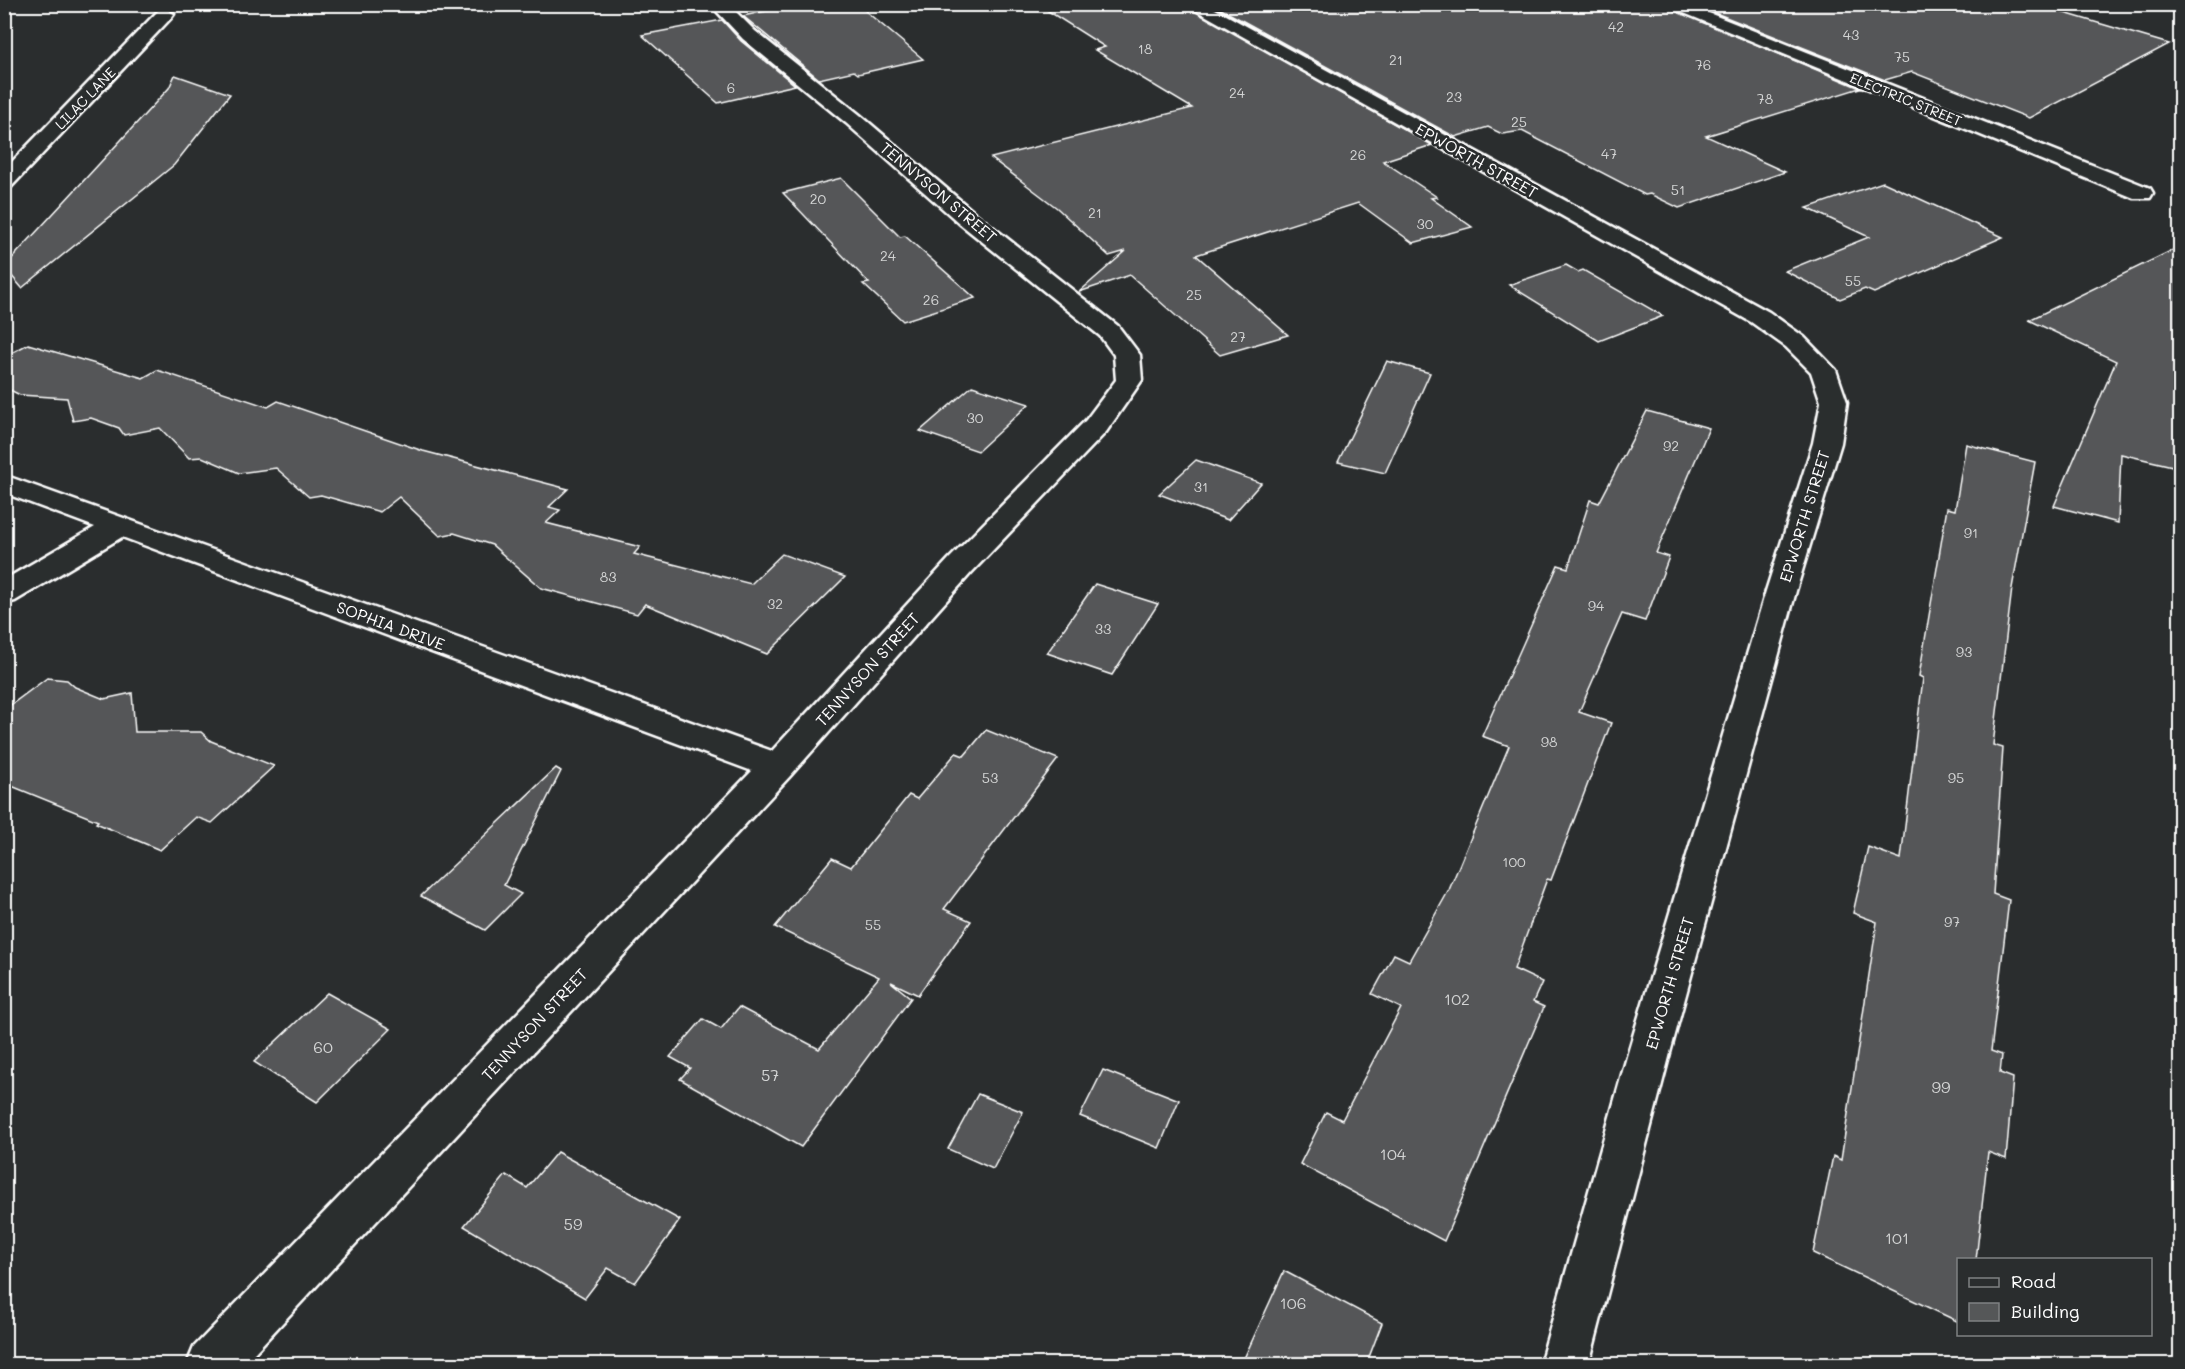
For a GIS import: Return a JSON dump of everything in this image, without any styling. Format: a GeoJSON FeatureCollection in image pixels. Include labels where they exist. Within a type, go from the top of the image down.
{"type":"FeatureCollection","features":[{"type":"Feature","properties":{"kind":"street","name":"TENNYSON STREET"},"geometry":{"type":"LineString","coordinates":[[211,1365],[778,767],[960,566],[1096,426],[1128,380],[1127,355],[1108,331],[967,218],[852,119],[749,35],[718,4]]}},
{"type":"Feature","properties":{"kind":"street","name":"EPWORTH STREET"},"geometry":{"type":"LineString","coordinates":[[1193,4],[1760,317],[1795,342],[1823,370],[1834,402],[1827,443],[1649,1053],[1565,1365]]}},
{"type":"Feature","properties":{"kind":"street","name":"ELECTRIC STREET"},"geometry":{"type":"LineString","coordinates":[[1670,4],[2142,193]]}},
{"type":"Feature","properties":{"kind":"street","name":"LILAC LANE"},"geometry":{"type":"LineString","coordinates":[[4,183],[165,14]]}},
{"type":"Feature","properties":{"kind":"street","name":"SOPHIA DRIVE"},"geometry":{"type":"LineString","coordinates":[[4,483],[778,767]]}},
{"type":"Feature","properties":{"kind":"street"},"geometry":{"type":"LineString","coordinates":[[4,594],[120,525]]}},
{"type":"Feature","properties":{"kind":"building"},"geometry":{"type":"Polygon","coordinates":[[[800,4],[857,4],[923,59],[858,74],[854,71],[819,79],[743,16],[800,4]]]}},
{"type":"Feature","properties":{"kind":"building"},"geometry":{"type":"Polygon","coordinates":[[[1037,4],[1183,4],[1432,145],[1383,161],[1437,197],[1431,198],[1472,227],[1413,243],[1358,203],[1196,255],[1288,335],[1220,355],[1130,275],[1079,292],[1126,251],[1109,256],[1057,208],[991,158],[1192,108],[1095,50],[1105,47],[1037,4]]]}},
{"type":"Feature","properties":{"kind":"building"},"geometry":{"type":"Polygon","coordinates":[[[1212,4],[1660,4],[1860,88],[1706,136],[1785,172],[1679,208],[1650,194],[1645,195],[1522,131],[1502,134],[1488,127],[1455,137],[1212,4]]]}},
{"type":"Feature","properties":{"kind":"building"},"geometry":{"type":"Polygon","coordinates":[[[1693,4],[2034,4],[2169,44],[2029,118],[1912,72],[1885,80],[1693,4]]]}},
{"type":"Feature","properties":{"kind":"building"},"geometry":{"type":"Polygon","coordinates":[[[722,20],[741,41],[795,85],[718,103],[642,35],[722,20]]]}},
{"type":"Feature","properties":{"kind":"building"},"geometry":{"type":"Polygon","coordinates":[[[175,75],[230,94],[174,165],[22,288],[4,267],[169,88],[175,75]]]}},
{"type":"Feature","properties":{"kind":"building"},"geometry":{"type":"Polygon","coordinates":[[[841,178],[900,237],[905,236],[975,298],[903,321],[863,284],[869,283],[783,193],[841,178]]]}},
{"type":"Feature","properties":{"kind":"building"},"geometry":{"type":"Polygon","coordinates":[[[1883,182],[2003,237],[1874,293],[1865,289],[1840,299],[1785,271],[1869,237],[1807,208],[1883,182]]]}},
{"type":"Feature","properties":{"kind":"building"},"geometry":{"type":"Polygon","coordinates":[[[2181,246],[2181,468],[2121,454],[2118,523],[2054,506],[2116,361],[2029,320],[2181,246]]]}},
{"type":"Feature","properties":{"kind":"building"},"geometry":{"type":"Polygon","coordinates":[[[1566,265],[1578,272],[1583,270],[1663,316],[1599,341],[1509,285],[1566,265]]]}},
{"type":"Feature","properties":{"kind":"building"},"geometry":{"type":"Polygon","coordinates":[[[28,344],[143,378],[157,370],[268,407],[278,401],[423,451],[568,489],[549,507],[560,510],[546,523],[640,547],[634,554],[751,584],[782,554],[845,577],[767,654],[645,604],[637,614],[541,588],[492,545],[454,533],[440,536],[399,497],[380,512],[321,495],[309,497],[276,468],[239,473],[202,457],[189,458],[160,428],[124,435],[119,428],[91,418],[73,421],[67,398],[20,395],[4,387],[4,357],[28,344]]]}},
{"type":"Feature","properties":{"kind":"building"},"geometry":{"type":"Polygon","coordinates":[[[1387,361],[1430,373],[1385,473],[1338,462],[1387,361]]]}},
{"type":"Feature","properties":{"kind":"building"},"geometry":{"type":"Polygon","coordinates":[[[972,386],[1029,404],[978,451],[920,431],[972,386]]]}},
{"type":"Feature","properties":{"kind":"building"},"geometry":{"type":"Polygon","coordinates":[[[1647,411],[1709,428],[1656,553],[1669,557],[1645,621],[1622,614],[1579,712],[1611,723],[1551,880],[1547,879],[1514,969],[1542,982],[1533,1002],[1544,1007],[1444,1241],[1300,1164],[1326,1112],[1342,1120],[1401,1008],[1372,994],[1394,954],[1409,961],[1449,890],[1509,746],[1482,736],[1558,565],[1568,568],[1590,500],[1599,503],[1647,411]]]}},
{"type":"Feature","properties":{"kind":"building"},"geometry":{"type":"Polygon","coordinates":[[[1966,444],[2035,462],[2012,588],[1993,745],[2003,748],[1993,894],[2009,900],[1991,1051],[2002,1055],[2000,1073],[2013,1078],[2006,1159],[1988,1152],[1976,1258],[1957,1258],[1957,1321],[1813,1253],[1833,1156],[1841,1160],[1877,922],[1853,913],[1868,847],[1901,859],[1923,678],[1919,676],[1947,508],[1955,510],[1966,444]]]}},
{"type":"Feature","properties":{"kind":"building"},"geometry":{"type":"Polygon","coordinates":[[[1196,460],[1261,483],[1228,520],[1159,494],[1196,460]]]}},
{"type":"Feature","properties":{"kind":"building"},"geometry":{"type":"Polygon","coordinates":[[[1095,584],[1158,604],[1112,675],[1047,653],[1095,584]]]}},
{"type":"Feature","properties":{"kind":"building"},"geometry":{"type":"Polygon","coordinates":[[[47,678],[67,680],[75,687],[104,699],[132,693],[135,732],[201,732],[211,741],[274,766],[212,823],[196,817],[160,850],[96,823],[98,821],[4,783],[4,710],[47,678]]]}},
{"type":"Feature","properties":{"kind":"building"},"geometry":{"type":"Polygon","coordinates":[[[986,730],[1058,759],[944,909],[971,921],[918,995],[891,982],[911,998],[801,1147],[680,1079],[690,1068],[670,1057],[703,1019],[721,1029],[739,1007],[819,1049],[879,977],[775,927],[832,858],[851,867],[909,795],[917,799],[956,753],[964,756],[986,730]]]}},
{"type":"Feature","properties":{"kind":"building"},"geometry":{"type":"Polygon","coordinates":[[[556,768],[561,771],[504,885],[521,894],[485,930],[421,896],[556,768]]]}},
{"type":"Feature","properties":{"kind":"building"},"geometry":{"type":"Polygon","coordinates":[[[327,993],[391,1029],[317,1102],[254,1062],[327,993]]]}},
{"type":"Feature","properties":{"kind":"building"},"geometry":{"type":"Polygon","coordinates":[[[1103,1070],[1179,1100],[1159,1148],[1080,1116],[1103,1070]]]}},
{"type":"Feature","properties":{"kind":"building"},"geometry":{"type":"Polygon","coordinates":[[[978,1094],[1023,1112],[993,1169],[948,1149],[978,1094]]]}},
{"type":"Feature","properties":{"kind":"building"},"geometry":{"type":"Polygon","coordinates":[[[557,1152],[680,1220],[635,1283],[608,1268],[585,1298],[464,1226],[506,1175],[527,1188],[557,1152]]]}},
{"type":"Feature","properties":{"kind":"building"},"geometry":{"type":"Polygon","coordinates":[[[1284,1271],[1382,1323],[1366,1365],[1241,1365],[1284,1271]]]}}]}
